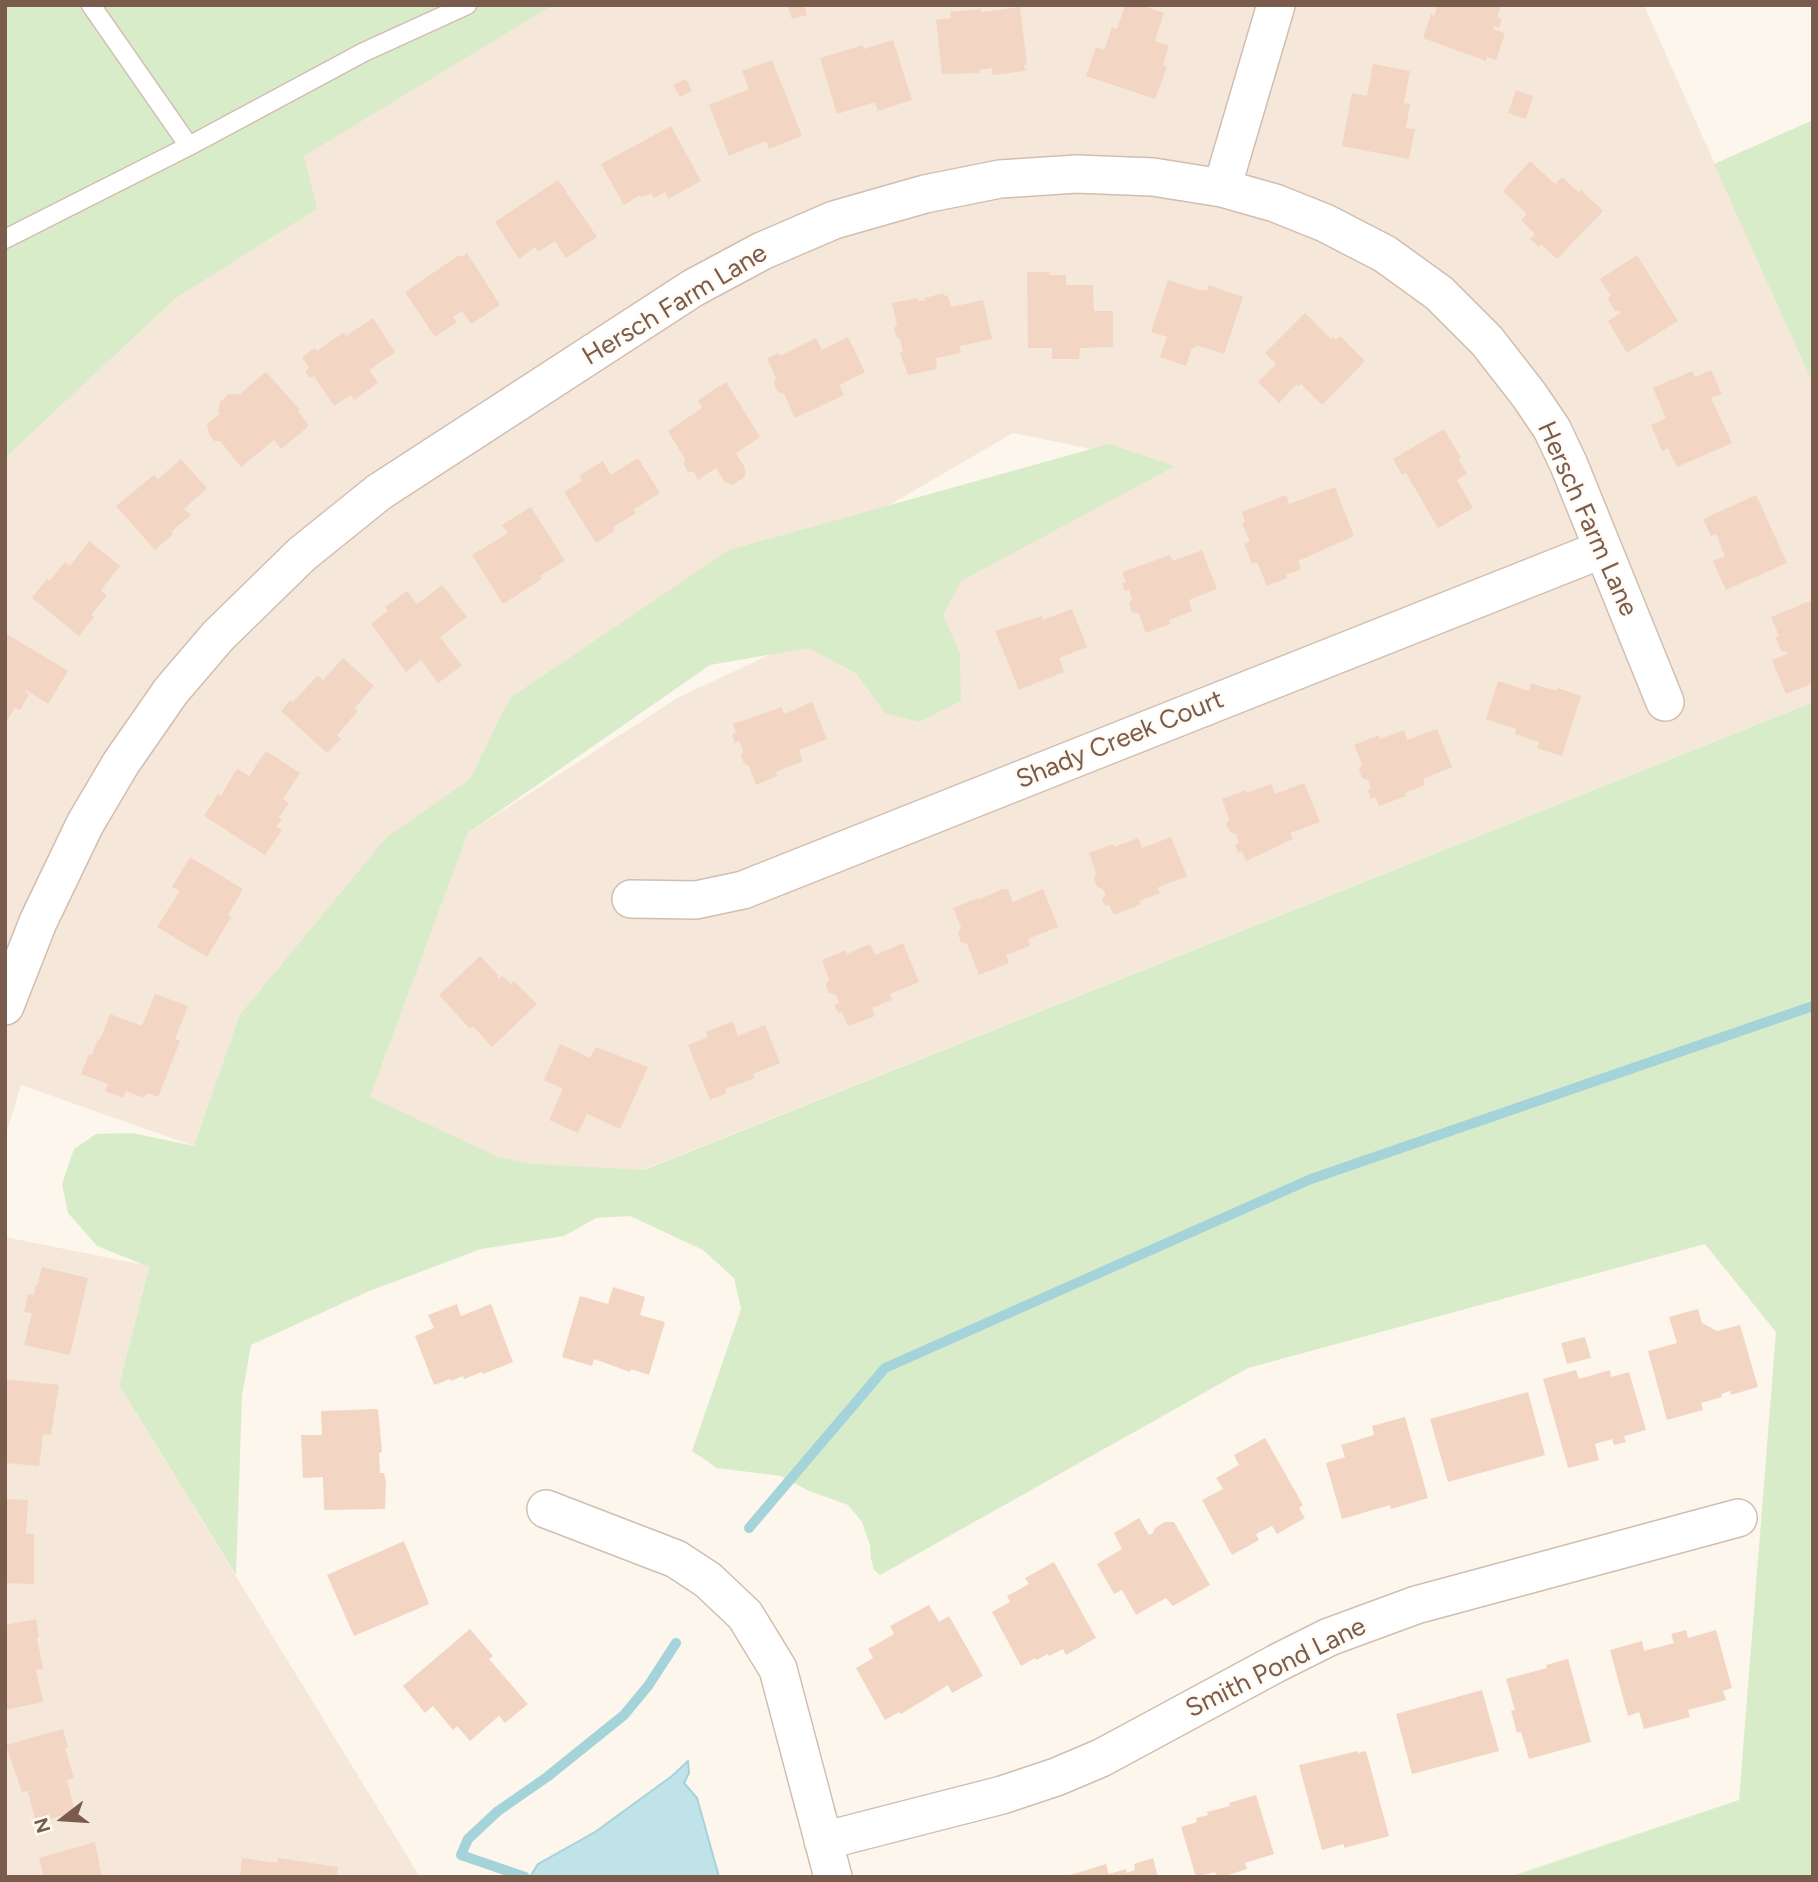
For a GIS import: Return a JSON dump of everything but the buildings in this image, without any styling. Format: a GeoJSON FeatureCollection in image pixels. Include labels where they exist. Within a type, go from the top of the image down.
{"type":"FeatureCollection","features":[{"type":"Feature","properties":{"kind":"street"},"geometry":{"type":"LineString","coordinates":[[1222,188],[1276,5]]}},
{"type":"Feature","properties":{"kind":"street","name":"Hersch Farm Lane"},"geometry":{"type":"LineString","coordinates":[[5,1006],[12,964],[85,824],[121,763],[171,691],[218,636],[302,554],[379,492],[693,288],[762,251],[834,220],[925,194],[1000,179],[1077,174],[1153,177],[1222,188],[1275,203],[1325,223],[1385,254],[1439,293],[1488,341],[1552,429],[1665,702]]}},
{"type":"Feature","properties":{"kind":"street","name":"Shady Creek Court"},"geometry":{"type":"LineString","coordinates":[[631,899],[696,901],[743,890],[1603,549]]}},
{"type":"Feature","properties":{"kind":"street"},"geometry":{"type":"LineString","coordinates":[[546,1509],[676,1559],[708,1580],[745,1615],[778,1669],[833,1877]]}},
{"type":"Feature","properties":{"kind":"street","name":"Smith Pond Lane"},"geometry":{"type":"LineString","coordinates":[[824,1841],[1002,1795],[1056,1777],[1101,1758],[1329,1637],[1416,1605],[1738,1518]]}},
{"type":"Feature","properties":{"kind":"lane"},"geometry":{"type":"LineString","coordinates":[[91,5],[189,146]]}},
{"type":"Feature","properties":{"kind":"lane"},"geometry":{"type":"LineString","coordinates":[[5,239],[189,146],[364,52],[467,5]]}},
{"type":"Feature","properties":{"kind":"shaded area"},"geometry":{"type":"Polygon","coordinates":[[[553,5],[1644,5],[1813,384],[1813,702],[540,1211],[370,1097],[468,833],[679,697],[1174,466],[1013,433],[730,598],[239,1016],[194,1146],[21,1085],[5,1138],[5,458],[175,299],[317,209],[294,161],[553,5]]]}},
{"type":"Feature","properties":{"kind":"shaded area"},"geometry":{"type":"Polygon","coordinates":[[[5,1237],[149,1266],[119,1385],[420,1877],[5,1877],[5,1237]]]}},
{"type":"Feature","properties":{"kind":"green space"},"geometry":{"type":"Polygon","coordinates":[[[5,5],[553,5],[304,156],[317,209],[175,299],[5,458],[5,5]]]}},
{"type":"Feature","properties":{"kind":"green space"},"geometry":{"type":"Polygon","coordinates":[[[1813,120],[1813,384],[1714,164],[1813,120]]]}},
{"type":"Feature","properties":{"kind":"green space"},"geometry":{"type":"Polygon","coordinates":[[[1109,444],[1175,466],[961,581],[943,615],[960,654],[961,701],[919,722],[885,713],[856,673],[808,648],[710,665],[468,833],[370,1097],[498,1157],[533,1164],[644,1170],[1813,702],[1813,1877],[1509,1877],[1739,1800],[1776,1332],[1705,1244],[1248,1368],[880,1575],[874,1570],[870,1545],[862,1522],[848,1505],[807,1490],[781,1476],[717,1468],[692,1451],[741,1309],[734,1278],[703,1250],[630,1216],[596,1218],[564,1236],[481,1249],[367,1292],[251,1345],[242,1396],[236,1575],[119,1385],[149,1267],[97,1246],[68,1213],[62,1184],[74,1149],[96,1134],[132,1133],[194,1146],[239,1016],[386,838],[470,779],[510,698],[729,550],[1109,444]]]}},
{"type":"Feature","properties":{"kind":"water"},"geometry":{"type":"Polygon","coordinates":[[[688,1761],[689,1773],[684,1783],[697,1798],[719,1877],[530,1877],[538,1864],[595,1832],[672,1776],[688,1761]]]}},
{"type":"Feature","properties":{"kind":"waterway"},"geometry":{"type":"LineString","coordinates":[[749,1528],[885,1368],[1311,1179],[1813,1006]]}},
{"type":"Feature","properties":{"kind":"waterway"},"geometry":{"type":"LineString","coordinates":[[525,1877],[461,1855],[468,1839],[498,1811],[547,1777],[624,1715],[648,1686],[676,1643]]}}]}
